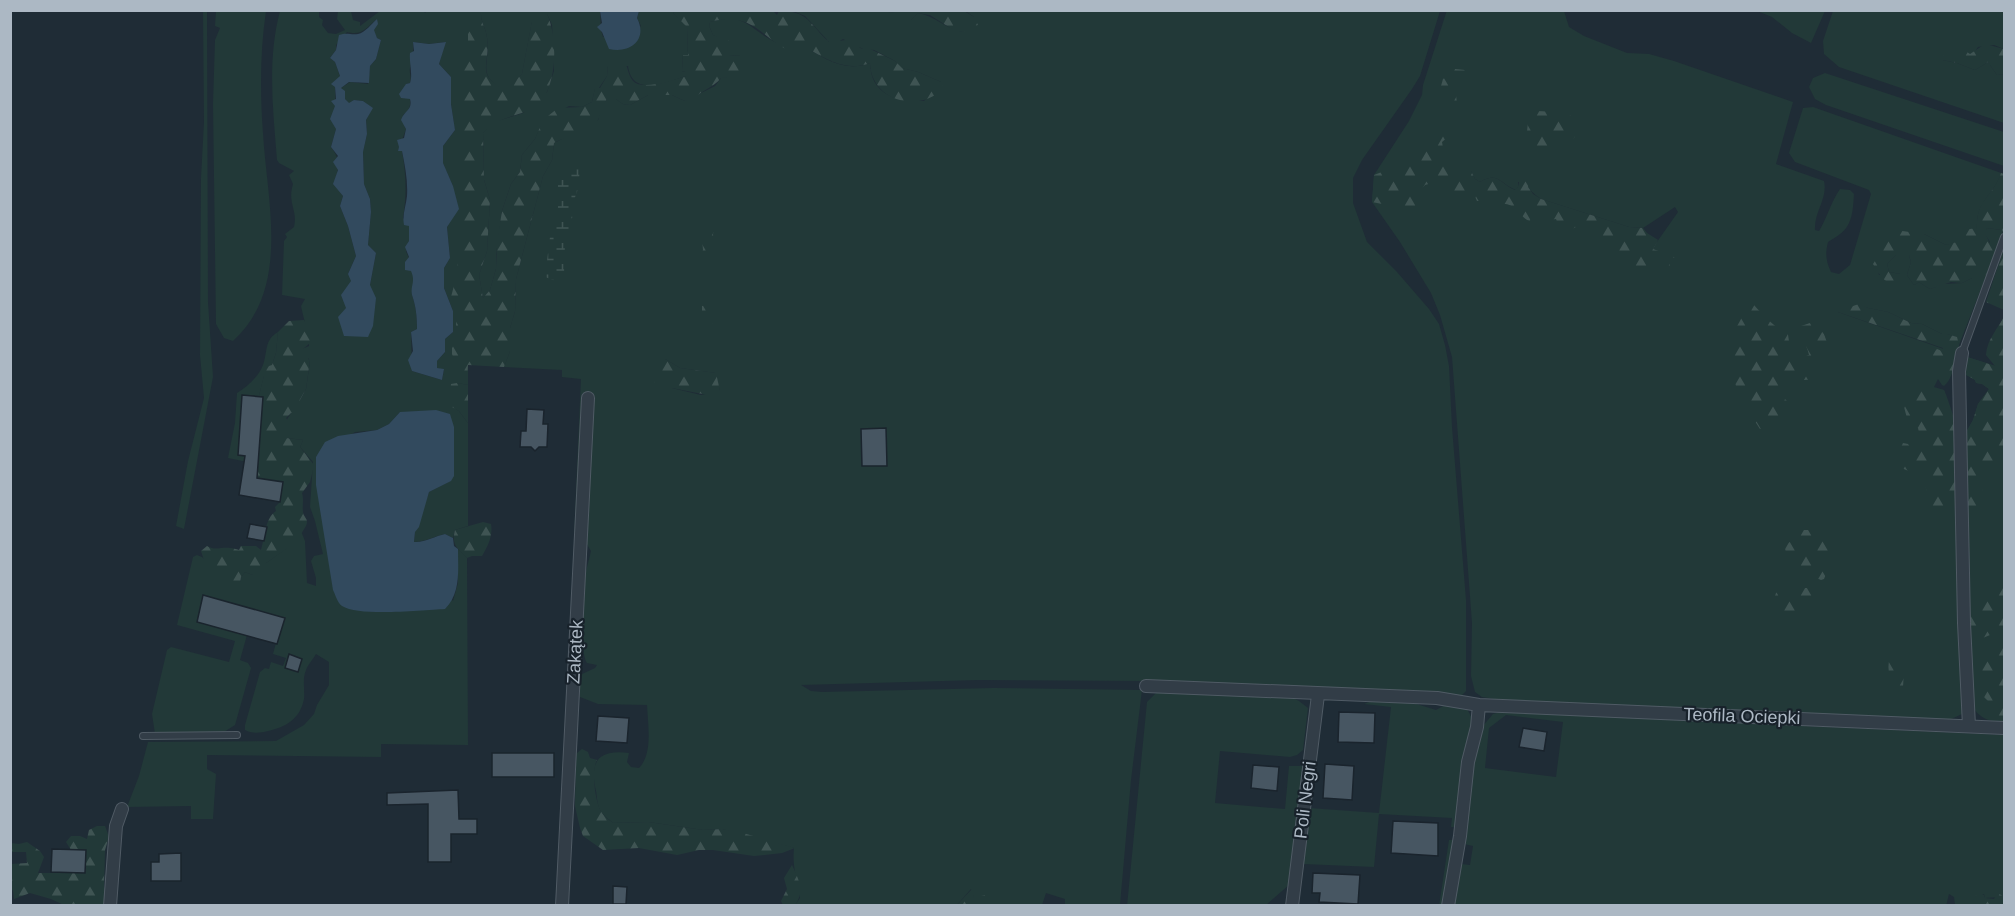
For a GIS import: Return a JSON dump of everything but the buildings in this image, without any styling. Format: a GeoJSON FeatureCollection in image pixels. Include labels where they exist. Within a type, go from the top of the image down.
{"type":"FeatureCollection","features":[{"type":"Feature","properties":{"kind":"street"},"geometry":{"type":"LineString","coordinates":[[1962,353],[1959,382],[1964,623],[1969,726]]}},
{"type":"Feature","properties":{"kind":"street","name":"Zakątek"},"geometry":{"type":"LineString","coordinates":[[562,906],[588,398]]}},
{"type":"Feature","properties":{"kind":"street","name":"Teofila Ociepki"},"geometry":{"type":"LineString","coordinates":[[1146,686],[1318,695],[1437,698],[1479,705],[2004,728]]}},
{"type":"Feature","properties":{"kind":"street","name":"Poli Negri"},"geometry":{"type":"LineString","coordinates":[[1292,906],[1318,695]]}},
{"type":"Feature","properties":{"kind":"street"},"geometry":{"type":"LineString","coordinates":[[1448,906],[1460,836],[1468,762],[1477,728],[1479,705]]}},
{"type":"Feature","properties":{"kind":"street"},"geometry":{"type":"LineString","coordinates":[[110,906],[116,826],[122,809]]}},
{"type":"Feature","properties":{"kind":"lane"},"geometry":{"type":"LineString","coordinates":[[1962,353],[2004,237]]}},
{"type":"Feature","properties":{"kind":"lane"},"geometry":{"type":"LineString","coordinates":[[143,736],[237,735]]}},
{"type":"Feature","properties":{"kind":"green space"},"geometry":{"type":"Polygon","coordinates":[[[772,10],[777,15],[779,11],[797,13],[808,20],[829,42],[853,41],[860,48],[866,47],[895,61],[902,68],[941,82],[944,88],[934,96],[922,100],[910,102],[898,100],[878,87],[872,76],[870,63],[847,66],[833,62],[812,51],[796,53],[742,21],[727,19],[710,22],[709,26],[713,35],[728,40],[734,47],[729,50],[729,55],[740,56],[744,59],[741,77],[721,78],[693,100],[685,101],[672,95],[648,95],[630,105],[623,104],[616,99],[607,99],[594,126],[554,143],[552,160],[543,176],[516,279],[515,311],[510,328],[510,351],[504,367],[468,365],[467,379],[457,368],[452,354],[452,343],[457,334],[457,307],[451,297],[457,274],[460,230],[457,220],[459,209],[456,188],[461,171],[457,166],[461,162],[465,139],[455,130],[454,124],[463,117],[459,111],[464,103],[465,88],[461,84],[460,75],[466,62],[462,60],[468,53],[468,11],[481,11],[488,47],[487,73],[495,84],[505,90],[522,74],[532,21],[539,16],[547,14],[551,24],[554,49],[552,76],[543,98],[536,106],[496,123],[483,133],[484,180],[490,200],[487,251],[479,275],[483,298],[490,290],[496,269],[502,211],[511,184],[520,172],[522,155],[535,139],[543,120],[558,108],[582,107],[592,102],[595,88],[600,88],[607,76],[608,66],[618,58],[625,62],[631,79],[637,84],[658,84],[686,76],[686,72],[682,71],[683,55],[688,55],[687,27],[673,13],[676,11],[772,10]]]}},
{"type":"Feature","properties":{"kind":"green space"},"geometry":{"type":"Polygon","coordinates":[[[964,10],[1440,11],[1420,76],[1362,160],[1353,178],[1353,203],[1367,242],[1429,309],[1439,324],[1445,345],[1449,366],[1466,600],[1466,691],[1460,697],[1146,681],[978,680],[801,685],[811,691],[822,692],[994,688],[1142,690],[1120,905],[1065,905],[1065,899],[1046,893],[1042,905],[987,905],[974,899],[971,889],[957,905],[795,905],[800,898],[794,867],[794,848],[722,829],[703,830],[648,822],[613,823],[600,810],[594,781],[595,765],[603,756],[618,752],[629,753],[627,762],[631,767],[639,768],[648,747],[647,705],[598,704],[580,697],[580,675],[597,665],[587,663],[582,640],[582,593],[591,551],[585,541],[574,537],[581,379],[562,377],[562,370],[504,367],[510,351],[510,328],[515,311],[516,279],[543,176],[552,160],[554,143],[598,120],[601,108],[607,99],[616,99],[623,104],[630,105],[648,95],[672,95],[685,101],[715,86],[721,78],[728,77],[740,56],[729,55],[724,43],[713,35],[709,26],[710,22],[722,19],[738,20],[745,22],[777,43],[809,50],[837,63],[853,66],[870,63],[875,83],[887,94],[904,100],[924,101],[941,82],[918,72],[901,68],[895,61],[874,50],[863,49],[843,39],[837,43],[829,42],[805,16],[793,11],[881,11],[896,13],[911,20],[918,13],[963,32],[974,17],[964,10]],[[665,359],[672,388],[701,395],[720,391],[715,373],[680,368],[665,359]]]}},
{"type":"Feature","properties":{"kind":"green space"},"geometry":{"type":"Polygon","coordinates":[[[1447,10],[1564,11],[1569,27],[1584,36],[1627,53],[1649,54],[1674,61],[1793,102],[1776,164],[1824,181],[1824,194],[1815,230],[1819,231],[1840,189],[1850,190],[1854,194],[1852,216],[1848,226],[1828,242],[1827,246],[1826,257],[1831,272],[1839,274],[1850,265],[1871,194],[1869,190],[1795,162],[1789,153],[1803,108],[1813,107],[2004,174],[2001,174],[1979,211],[1977,228],[1957,243],[1946,245],[1924,234],[1877,258],[1879,275],[1900,274],[1889,272],[1887,264],[1896,255],[1909,255],[1911,262],[1907,275],[1914,285],[1919,282],[1930,289],[1943,284],[1962,283],[1972,278],[1990,242],[1984,233],[1987,228],[2002,230],[2003,233],[1959,345],[1956,337],[1942,334],[1922,324],[1911,323],[1888,312],[1859,305],[1838,312],[1958,354],[1959,364],[1947,384],[1942,385],[1938,379],[1934,387],[1944,390],[1956,423],[1962,714],[1947,721],[1501,700],[1482,697],[1475,692],[1471,676],[1472,623],[1452,357],[1431,293],[1372,202],[1374,175],[1409,121],[1422,95],[1423,85],[1447,10]],[[1471,171],[1466,185],[1652,249],[1678,212],[1675,207],[1643,228],[1629,227],[1541,199],[1518,182],[1516,190],[1495,178],[1480,182],[1475,179],[1471,171]]]}},
{"type":"Feature","properties":{"kind":"green space"},"geometry":{"type":"Polygon","coordinates":[[[203,11],[207,11],[208,302],[213,377],[184,529],[176,526],[188,461],[204,398],[200,355],[201,178],[204,122],[203,11]]]}},
{"type":"Feature","properties":{"kind":"green space"},"geometry":{"type":"Polygon","coordinates":[[[216,11],[266,11],[261,87],[271,215],[269,270],[263,296],[251,320],[233,341],[224,338],[216,324],[213,104],[215,40],[220,28],[215,26],[216,11]]]}},
{"type":"Feature","properties":{"kind":"green space"},"geometry":{"type":"Polygon","coordinates":[[[280,11],[319,11],[319,17],[323,20],[322,25],[328,33],[336,34],[345,30],[337,19],[338,11],[351,11],[353,20],[360,22],[360,26],[380,11],[424,11],[425,13],[427,11],[468,11],[468,385],[457,383],[453,407],[468,423],[468,526],[455,530],[453,538],[445,534],[414,542],[415,532],[429,492],[450,481],[400,412],[389,424],[377,430],[355,432],[316,457],[453,601],[458,583],[458,549],[467,558],[468,745],[381,744],[381,757],[207,755],[207,769],[216,774],[213,819],[191,819],[191,806],[127,807],[139,776],[148,742],[276,741],[304,725],[314,714],[329,685],[329,662],[316,654],[306,670],[304,699],[296,717],[281,727],[268,731],[256,733],[245,730],[260,672],[265,668],[269,669],[271,662],[283,666],[286,658],[273,654],[276,643],[247,635],[240,660],[248,663],[251,668],[235,725],[224,732],[155,734],[152,714],[167,650],[171,647],[229,662],[235,641],[177,625],[193,557],[197,555],[202,557],[221,575],[240,582],[245,572],[253,575],[288,547],[301,531],[305,541],[307,583],[316,586],[311,561],[314,556],[323,554],[310,507],[313,462],[300,447],[303,440],[286,438],[283,426],[291,413],[300,413],[300,400],[306,389],[310,361],[302,349],[309,346],[301,306],[305,299],[282,295],[284,241],[287,237],[285,234],[294,227],[295,221],[291,197],[293,184],[289,175],[294,171],[277,160],[272,85],[276,29],[280,11]],[[377,19],[360,32],[347,32],[336,45],[336,50],[330,58],[335,62],[340,76],[335,87],[336,129],[331,147],[338,164],[334,184],[343,196],[340,206],[356,256],[348,274],[370,285],[376,253],[368,245],[371,212],[370,199],[364,184],[363,151],[367,134],[366,120],[372,108],[363,101],[354,100],[349,104],[341,88],[350,82],[368,84],[370,66],[376,59],[381,40],[377,38],[373,30],[377,19]],[[413,42],[411,81],[406,84],[410,105],[403,115],[406,129],[398,151],[402,151],[404,168],[403,218],[409,225],[406,252],[414,278],[412,293],[417,320],[417,329],[411,332],[412,371],[442,380],[444,370],[437,368],[437,361],[445,352],[445,339],[453,332],[453,311],[444,288],[444,268],[450,258],[447,227],[453,186],[443,164],[443,146],[455,130],[451,104],[451,77],[439,64],[445,42],[429,44],[413,42]]]}},
{"type":"Feature","properties":{"kind":"green space"},"geometry":{"type":"Polygon","coordinates":[[[481,11],[600,11],[603,37],[641,26],[637,18],[639,11],[676,11],[673,13],[687,26],[688,56],[683,55],[682,71],[686,72],[686,76],[651,85],[636,82],[628,66],[608,66],[607,76],[599,88],[595,89],[592,102],[582,107],[569,106],[544,120],[535,139],[522,155],[520,172],[511,184],[502,211],[496,269],[490,290],[483,298],[479,275],[487,251],[490,200],[484,180],[483,133],[491,123],[523,113],[547,92],[554,71],[552,25],[547,14],[532,22],[522,74],[505,91],[496,85],[487,74],[488,47],[481,11]]]}},
{"type":"Feature","properties":{"kind":"green space"},"geometry":{"type":"Polygon","coordinates":[[[881,11],[964,11],[974,17],[978,25],[963,32],[955,31],[930,15],[918,13],[911,20],[907,20],[895,13],[881,11]]]}},
{"type":"Feature","properties":{"kind":"green space"},"geometry":{"type":"Polygon","coordinates":[[[1757,11],[1825,11],[1811,43],[1792,33],[1772,17],[1757,11]]]}},
{"type":"Feature","properties":{"kind":"green space"},"geometry":{"type":"Polygon","coordinates":[[[1833,11],[2004,11],[2004,49],[1994,45],[1978,47],[1974,53],[1943,60],[1975,70],[1988,62],[1997,75],[2004,74],[2004,123],[1839,67],[1824,54],[1823,41],[1833,11]]]}},
{"type":"Feature","properties":{"kind":"green space"},"geometry":{"type":"Polygon","coordinates":[[[1985,44],[2004,49],[2004,74],[1997,75],[1988,62],[1975,70],[1943,60],[1944,50],[1958,46],[1970,54],[1985,44]]]}},
{"type":"Feature","properties":{"kind":"green space"},"geometry":{"type":"Polygon","coordinates":[[[1455,69],[1465,70],[1456,95],[1459,121],[1454,117],[1452,98],[1441,96],[1439,93],[1443,79],[1455,69]]]}},
{"type":"Feature","properties":{"kind":"green space"},"geometry":{"type":"Polygon","coordinates":[[[1825,73],[2004,132],[2004,166],[1826,105],[1815,99],[1809,87],[1813,78],[1825,73]]]}},
{"type":"Feature","properties":{"kind":"green space"},"geometry":{"type":"Polygon","coordinates":[[[1537,111],[1557,112],[1575,117],[1578,130],[1574,138],[1556,151],[1536,150],[1526,141],[1528,122],[1537,111]]]}},
{"type":"Feature","properties":{"kind":"green space"},"geometry":{"type":"Polygon","coordinates":[[[1433,129],[1444,131],[1449,136],[1442,142],[1443,148],[1437,160],[1453,173],[1460,167],[1471,171],[1475,179],[1480,182],[1495,178],[1515,190],[1518,187],[1521,173],[1531,175],[1528,187],[1541,199],[1629,227],[1643,228],[1658,240],[1653,249],[1675,257],[1668,260],[1670,266],[1656,265],[1645,271],[1618,262],[1616,240],[1592,242],[1594,235],[1580,231],[1576,227],[1567,232],[1564,224],[1558,224],[1556,219],[1542,221],[1531,216],[1530,221],[1510,205],[1501,204],[1499,208],[1496,208],[1489,199],[1477,201],[1473,192],[1469,195],[1445,192],[1432,183],[1420,190],[1423,197],[1421,202],[1426,206],[1402,208],[1372,202],[1374,175],[1405,163],[1419,145],[1428,140],[1433,129]]]}},
{"type":"Feature","properties":{"kind":"green space"},"geometry":{"type":"Polygon","coordinates":[[[580,168],[572,219],[565,242],[564,273],[556,281],[545,277],[550,237],[558,220],[558,181],[562,173],[580,168]]]}},
{"type":"Feature","properties":{"kind":"green space"},"geometry":{"type":"Polygon","coordinates":[[[2001,173],[2004,174],[2004,234],[2002,230],[1987,228],[1985,233],[1993,250],[1988,272],[1981,279],[1972,278],[1962,283],[1951,282],[1930,289],[1919,282],[1914,285],[1907,275],[1911,262],[1909,255],[1896,255],[1887,264],[1889,272],[1900,274],[1904,279],[1895,284],[1882,277],[1873,264],[1877,258],[1877,249],[1895,230],[1924,234],[1946,245],[1957,242],[1963,230],[1977,228],[1977,218],[1982,204],[2001,173]]]}},
{"type":"Feature","properties":{"kind":"green space"},"geometry":{"type":"Polygon","coordinates":[[[712,220],[715,223],[713,234],[715,256],[703,260],[701,227],[712,220]]]}},
{"type":"Feature","properties":{"kind":"green space"},"geometry":{"type":"Polygon","coordinates":[[[2004,248],[2004,310],[1986,302],[2004,248]]]}},
{"type":"Feature","properties":{"kind":"green space"},"geometry":{"type":"Polygon","coordinates":[[[1751,301],[1777,327],[1787,328],[1790,348],[1797,359],[1809,355],[1798,327],[1813,322],[1824,334],[1831,354],[1819,363],[1815,371],[1819,379],[1788,381],[1779,385],[1778,392],[1789,403],[1789,410],[1774,424],[1760,429],[1743,403],[1730,371],[1730,339],[1751,301]]]}},
{"type":"Feature","properties":{"kind":"green space"},"geometry":{"type":"Polygon","coordinates":[[[716,304],[717,310],[712,324],[702,325],[702,306],[716,304]]]}},
{"type":"Feature","properties":{"kind":"green space"},"geometry":{"type":"Polygon","coordinates":[[[1859,304],[1888,312],[1911,323],[1922,324],[1942,334],[1957,337],[1959,364],[1951,374],[1937,371],[1935,369],[1939,363],[1933,357],[1933,352],[1937,349],[1942,351],[1943,348],[1838,312],[1842,306],[1850,307],[1859,304]]]}},
{"type":"Feature","properties":{"kind":"green space"},"geometry":{"type":"Polygon","coordinates":[[[2004,316],[2004,419],[1999,420],[1996,428],[1999,432],[2004,433],[2004,458],[1982,472],[1980,505],[1965,509],[1965,434],[1978,404],[1989,389],[1963,373],[1964,356],[1995,366],[1986,355],[1987,349],[2004,316]]]}},
{"type":"Feature","properties":{"kind":"green space"},"geometry":{"type":"Polygon","coordinates":[[[304,320],[311,334],[311,342],[303,349],[309,353],[308,359],[310,360],[306,389],[300,400],[300,413],[291,413],[286,418],[289,422],[284,426],[288,428],[286,438],[303,440],[300,447],[314,465],[310,482],[302,493],[303,513],[307,524],[299,540],[266,563],[262,575],[245,572],[240,583],[209,573],[196,564],[204,560],[201,551],[207,546],[239,550],[241,546],[256,546],[261,550],[267,523],[280,502],[283,482],[254,477],[258,459],[263,397],[259,396],[266,367],[272,365],[276,353],[278,332],[289,321],[304,320]]]}},
{"type":"Feature","properties":{"kind":"green space"},"geometry":{"type":"Polygon","coordinates":[[[278,332],[276,353],[272,365],[264,376],[259,396],[242,395],[238,455],[259,457],[257,464],[228,458],[235,423],[237,393],[259,373],[268,342],[278,332]]]}},
{"type":"Feature","properties":{"kind":"green space"},"geometry":{"type":"Polygon","coordinates":[[[2004,342],[2004,722],[1984,718],[1976,712],[1970,702],[1965,434],[1978,404],[1989,389],[1963,373],[1964,356],[1996,366],[2004,342]]]}},
{"type":"Feature","properties":{"kind":"green space"},"geometry":{"type":"Polygon","coordinates":[[[665,359],[680,368],[716,373],[720,391],[718,397],[654,382],[656,368],[665,359]]]}},
{"type":"Feature","properties":{"kind":"green space"},"geometry":{"type":"Polygon","coordinates":[[[451,384],[468,385],[468,423],[459,411],[450,406],[453,400],[450,393],[451,384]]]}},
{"type":"Feature","properties":{"kind":"green space"},"geometry":{"type":"Polygon","coordinates":[[[1914,384],[1944,390],[1956,425],[1954,496],[1948,522],[1943,529],[1933,517],[1930,500],[1922,481],[1895,461],[1903,443],[1908,444],[1915,455],[1921,442],[1918,428],[1909,426],[1902,399],[1914,384]]]}},
{"type":"Feature","properties":{"kind":"green space"},"geometry":{"type":"Polygon","coordinates":[[[483,522],[491,524],[488,545],[482,556],[467,558],[455,543],[455,530],[483,522]]]}},
{"type":"Feature","properties":{"kind":"green space"},"geometry":{"type":"Polygon","coordinates":[[[1800,530],[1816,530],[1835,537],[1834,554],[1830,560],[1822,560],[1820,565],[1828,569],[1824,579],[1821,580],[1802,570],[1785,550],[1785,543],[1797,538],[1800,530]]]}},
{"type":"Feature","properties":{"kind":"green space"},"geometry":{"type":"Polygon","coordinates":[[[2004,585],[2004,717],[1994,716],[1990,703],[1984,697],[1983,662],[1998,643],[1996,635],[1973,642],[1967,637],[1968,612],[1991,590],[2004,585]]]}},
{"type":"Feature","properties":{"kind":"green space"},"geometry":{"type":"Polygon","coordinates":[[[1783,588],[1818,588],[1824,595],[1813,608],[1800,607],[1794,612],[1780,614],[1774,599],[1776,593],[1783,588]]]}},
{"type":"Feature","properties":{"kind":"green space"},"geometry":{"type":"Polygon","coordinates":[[[1889,661],[1904,670],[1903,687],[1915,705],[1911,707],[1906,703],[1893,687],[1888,668],[1889,661]]]}},
{"type":"Feature","properties":{"kind":"green space"},"geometry":{"type":"Polygon","coordinates":[[[1159,690],[1291,697],[1308,708],[1303,750],[1297,755],[1290,757],[1220,751],[1215,803],[1285,809],[1289,766],[1302,766],[1302,790],[1290,884],[1266,905],[1127,906],[1147,702],[1159,690]]]}},
{"type":"Feature","properties":{"kind":"green space"},"geometry":{"type":"Polygon","coordinates":[[[1410,702],[1436,710],[1445,705],[1466,707],[1473,720],[1466,745],[1457,827],[1451,827],[1452,818],[1379,814],[1374,867],[1303,864],[1309,808],[1379,813],[1391,707],[1364,704],[1410,702]]]}},
{"type":"Feature","properties":{"kind":"green space"},"geometry":{"type":"Polygon","coordinates":[[[1500,712],[2004,735],[2004,897],[1985,898],[1984,894],[1969,897],[1961,906],[1955,905],[1954,897],[1949,894],[1946,906],[1454,906],[1461,864],[1470,865],[1473,846],[1464,844],[1472,770],[1482,727],[1493,714],[1500,712]],[[1506,715],[1489,728],[1485,768],[1556,777],[1563,722],[1506,715]]]}},
{"type":"Feature","properties":{"kind":"green space"},"geometry":{"type":"Polygon","coordinates":[[[582,749],[588,752],[590,758],[597,760],[594,779],[597,802],[605,817],[613,823],[648,822],[703,830],[722,829],[795,848],[782,853],[754,856],[713,850],[699,850],[677,855],[639,848],[603,850],[583,836],[575,806],[576,754],[582,749]]]}},
{"type":"Feature","properties":{"kind":"green space"},"geometry":{"type":"Polygon","coordinates":[[[97,826],[105,826],[109,837],[105,850],[104,887],[110,893],[109,901],[104,905],[64,905],[30,893],[14,899],[13,890],[11,891],[11,864],[27,863],[26,852],[11,852],[10,843],[27,842],[40,851],[44,857],[38,873],[85,873],[86,850],[71,850],[66,842],[71,836],[87,839],[89,830],[97,826]]]}},
{"type":"Feature","properties":{"kind":"green space"},"geometry":{"type":"Polygon","coordinates":[[[1449,840],[1455,840],[1445,905],[1439,906],[1449,840]]]}},
{"type":"Feature","properties":{"kind":"green space"},"geometry":{"type":"Polygon","coordinates":[[[792,865],[799,881],[800,895],[795,905],[783,905],[781,901],[787,889],[784,878],[792,865]]]}},
{"type":"Feature","properties":{"kind":"green space"},"geometry":{"type":"Polygon","coordinates":[[[972,889],[974,898],[985,895],[987,905],[957,905],[972,889]]]}},
{"type":"Feature","properties":{"kind":"green space"},"geometry":{"type":"Polygon","coordinates":[[[1978,893],[1984,895],[1985,898],[1994,899],[1998,893],[2004,897],[2004,905],[1961,905],[1966,897],[1975,897],[1978,893]]]}},
{"type":"Feature","properties":{"kind":"water"},"geometry":{"type":"Polygon","coordinates":[[[600,11],[639,11],[637,18],[640,26],[639,38],[630,47],[609,49],[602,32],[597,27],[602,23],[600,11]]]}},
{"type":"Feature","properties":{"kind":"water"},"geometry":{"type":"Polygon","coordinates":[[[377,19],[378,24],[374,30],[377,38],[381,40],[376,59],[370,66],[369,83],[349,82],[341,88],[345,91],[345,99],[349,103],[354,100],[363,101],[373,108],[366,120],[367,134],[363,152],[364,184],[370,199],[371,212],[368,245],[376,253],[370,285],[376,298],[373,326],[368,337],[344,336],[338,317],[346,308],[341,295],[351,281],[348,274],[356,256],[340,206],[343,196],[333,184],[338,170],[333,162],[338,156],[331,147],[336,129],[330,119],[335,106],[331,101],[336,99],[335,87],[331,84],[340,76],[335,62],[330,58],[336,50],[339,35],[361,33],[377,19]]]}},
{"type":"Feature","properties":{"kind":"water"},"geometry":{"type":"Polygon","coordinates":[[[413,42],[429,44],[446,42],[439,64],[451,77],[451,104],[455,130],[443,146],[443,163],[453,186],[459,209],[447,227],[450,258],[444,268],[444,288],[453,311],[453,332],[445,339],[445,352],[437,361],[437,368],[444,369],[442,380],[412,371],[408,360],[413,351],[411,332],[417,329],[417,320],[412,292],[412,275],[411,271],[405,270],[405,262],[409,257],[405,247],[409,241],[409,226],[404,225],[407,185],[402,151],[398,151],[397,140],[404,138],[406,129],[401,120],[410,106],[410,99],[401,98],[399,94],[406,84],[410,83],[410,53],[414,51],[413,42]]]}},
{"type":"Feature","properties":{"kind":"water"},"geometry":{"type":"Polygon","coordinates":[[[436,410],[450,414],[454,427],[454,476],[451,481],[429,492],[419,527],[415,532],[414,542],[445,534],[453,538],[454,546],[458,549],[454,596],[445,609],[376,612],[342,606],[333,590],[316,485],[316,457],[325,442],[338,436],[377,430],[389,424],[400,412],[436,410]]]}}]}
